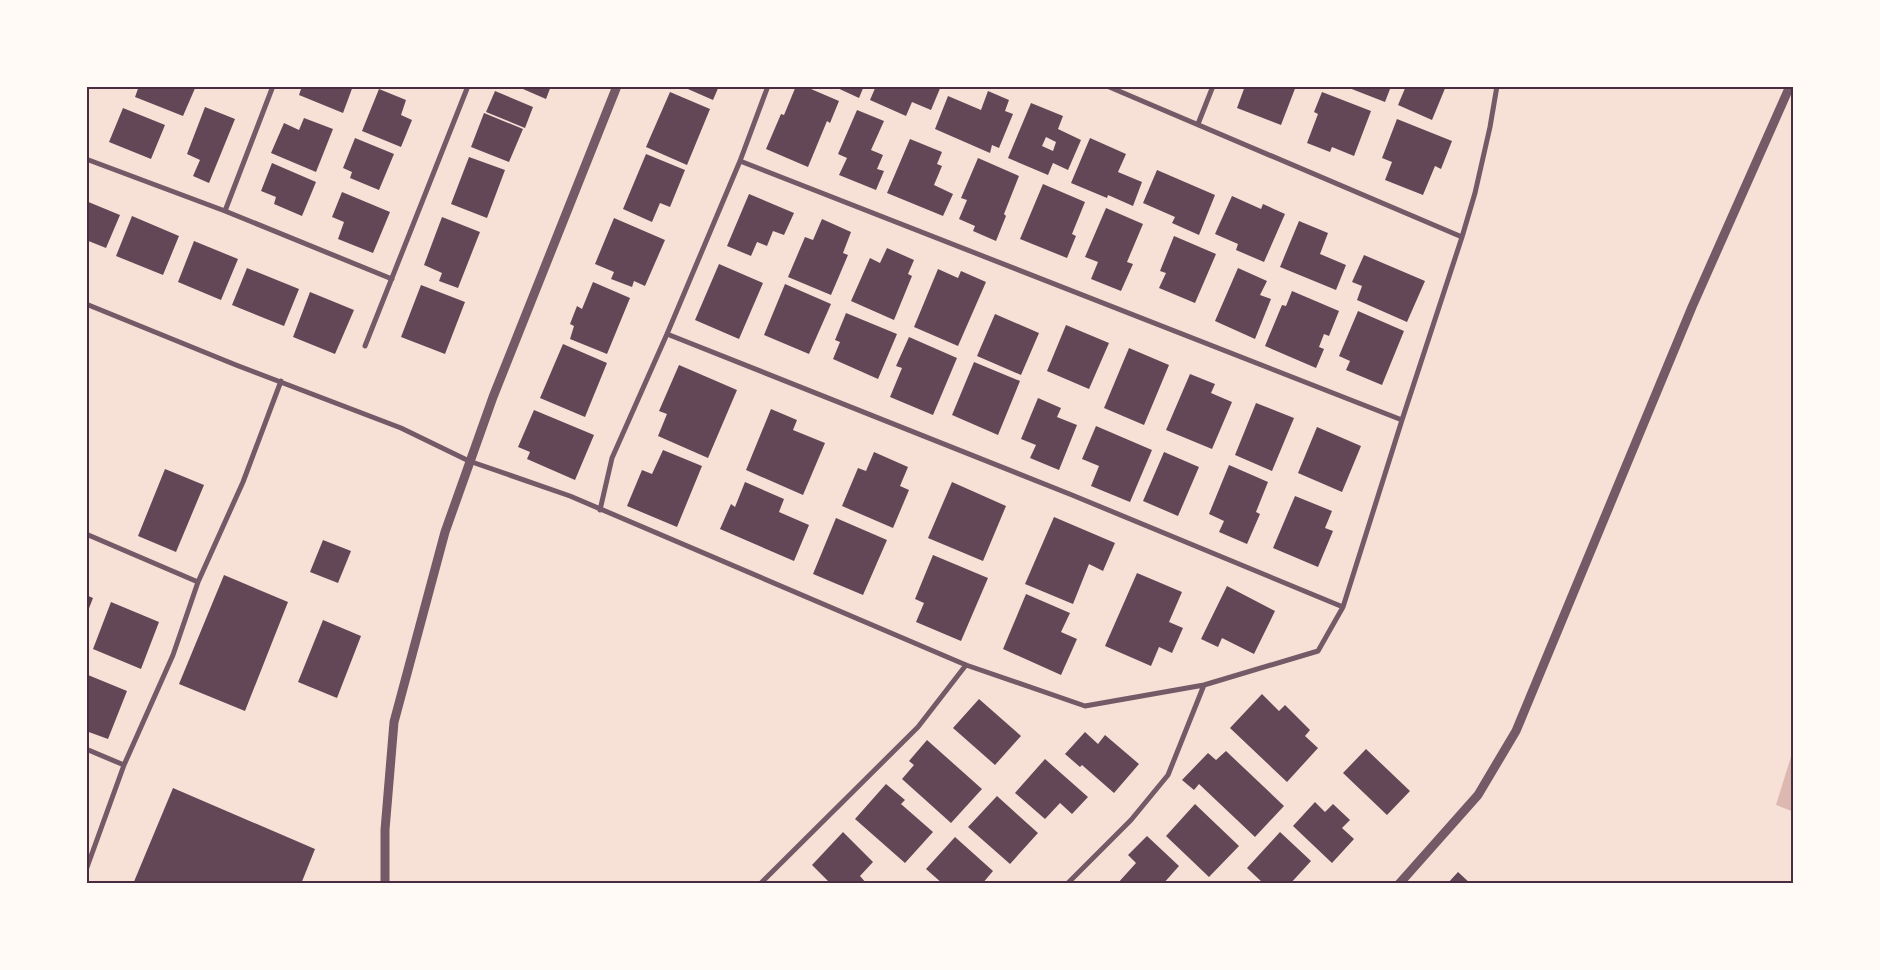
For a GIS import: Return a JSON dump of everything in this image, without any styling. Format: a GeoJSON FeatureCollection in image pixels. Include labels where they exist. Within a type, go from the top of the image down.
{"type":"FeatureCollection","features":[{"type":"Feature","properties":{"kind":"street"},"geometry":{"type":"LineString","coordinates":[[225,211],[273,86]]}},
{"type":"Feature","properties":{"kind":"street"},"geometry":{"type":"LineString","coordinates":[[365,346],[468,86]]}},
{"type":"Feature","properties":{"kind":"street"},"geometry":{"type":"LineString","coordinates":[[385,884],[385,830],[394,722],[444,532],[469,461],[617,86]]}},
{"type":"Feature","properties":{"kind":"street"},"geometry":{"type":"LineString","coordinates":[[600,510],[612,458],[740,161],[768,86]]}},
{"type":"Feature","properties":{"kind":"street"},"geometry":{"type":"LineString","coordinates":[[1107,86],[1462,238]]}},
{"type":"Feature","properties":{"kind":"street"},"geometry":{"type":"LineString","coordinates":[[1198,124],[1213,86]]}},
{"type":"Feature","properties":{"kind":"street"},"geometry":{"type":"LineString","coordinates":[[86,304],[236,365],[280,380],[401,428],[469,461],[570,496],[966,665],[1085,706],[1204,685],[1318,652],[1343,607],[1462,238],[1486,146],[1497,86]]}},
{"type":"Feature","properties":{"kind":"street"},"geometry":{"type":"LineString","coordinates":[[1399,884],[1478,796],[1516,731],[1692,307],[1790,86]]}},
{"type":"Feature","properties":{"kind":"street"},"geometry":{"type":"LineString","coordinates":[[86,158],[225,211],[392,279]]}},
{"type":"Feature","properties":{"kind":"street"},"geometry":{"type":"LineString","coordinates":[[740,161],[1402,420]]}},
{"type":"Feature","properties":{"kind":"street"},"geometry":{"type":"LineString","coordinates":[[667,334],[1081,498],[1343,607]]}},
{"type":"Feature","properties":{"kind":"street"},"geometry":{"type":"LineString","coordinates":[[86,870],[124,765],[173,655],[198,582],[242,482],[280,380]]}},
{"type":"Feature","properties":{"kind":"street"},"geometry":{"type":"LineString","coordinates":[[86,534],[198,582]]}},
{"type":"Feature","properties":{"kind":"street"},"geometry":{"type":"LineString","coordinates":[[760,884],[918,727],[966,665]]}},
{"type":"Feature","properties":{"kind":"street"},"geometry":{"type":"LineString","coordinates":[[1067,884],[1131,820],[1168,775],[1204,685]]}},
{"type":"Feature","properties":{"kind":"street"},"geometry":{"type":"LineString","coordinates":[[86,750],[124,765]]}},
{"type":"Feature","properties":{"kind":"shaded area"},"geometry":{"type":"Polygon","coordinates":[[[1794,747],[1794,812],[1776,805],[1794,747]]]}},
{"type":"Feature","properties":{"kind":"building"},"geometry":{"type":"Polygon","coordinates":[[[139,86],[196,86],[183,116],[135,97],[139,86]]]}},
{"type":"Feature","properties":{"kind":"building"},"geometry":{"type":"Polygon","coordinates":[[[302,86],[353,86],[343,113],[299,95],[302,86]]]}},
{"type":"Feature","properties":{"kind":"building"},"geometry":{"type":"Polygon","coordinates":[[[516,86],[551,86],[546,99],[516,86]]]}},
{"type":"Feature","properties":{"kind":"building"},"geometry":{"type":"Polygon","coordinates":[[[681,86],[719,86],[713,100],[681,86]]]}},
{"type":"Feature","properties":{"kind":"building"},"geometry":{"type":"Polygon","coordinates":[[[796,86],[804,86],[839,101],[830,123],[827,121],[808,167],[766,149],[781,114],[784,115],[796,86]]]}},
{"type":"Feature","properties":{"kind":"building"},"geometry":{"type":"Polygon","coordinates":[[[833,86],[864,86],[859,98],[833,86]]]}},
{"type":"Feature","properties":{"kind":"building"},"geometry":{"type":"Polygon","coordinates":[[[876,86],[941,86],[931,110],[912,102],[906,116],[870,100],[876,86]]]}},
{"type":"Feature","properties":{"kind":"building"},"geometry":{"type":"Polygon","coordinates":[[[1245,86],[1296,86],[1281,125],[1237,108],[1245,86]]]}},
{"type":"Feature","properties":{"kind":"building"},"geometry":{"type":"Polygon","coordinates":[[[1344,86],[1385,86],[1390,89],[1385,102],[1344,86]]]}},
{"type":"Feature","properties":{"kind":"building"},"geometry":{"type":"Polygon","coordinates":[[[1406,86],[1446,86],[1432,120],[1398,105],[1406,86]]]}},
{"type":"Feature","properties":{"kind":"building"},"geometry":{"type":"Polygon","coordinates":[[[379,89],[406,100],[401,115],[412,120],[401,147],[362,131],[379,89]]]}},
{"type":"Feature","properties":{"kind":"building"},"geometry":{"type":"Polygon","coordinates":[[[495,91],[533,107],[525,128],[486,112],[495,91]]]}},
{"type":"Feature","properties":{"kind":"building"},"geometry":{"type":"Polygon","coordinates":[[[988,91],[1009,100],[1005,111],[1013,114],[999,148],[992,145],[990,153],[935,129],[948,96],[981,110],[988,91]]]}},
{"type":"Feature","properties":{"kind":"building"},"geometry":{"type":"Polygon","coordinates":[[[670,92],[710,109],[687,165],[646,147],[670,92]]]}},
{"type":"Feature","properties":{"kind":"building"},"geometry":{"type":"Polygon","coordinates":[[[1322,92],[1371,111],[1354,156],[1332,147],[1330,152],[1307,143],[1318,114],[1314,112],[1322,92]]]}},
{"type":"Feature","properties":{"kind":"building"},"geometry":{"type":"Polygon","coordinates":[[[1031,103],[1063,116],[1058,129],[1081,140],[1068,170],[1053,163],[1048,175],[1008,158],[1031,103]],[[1046,137],[1042,146],[1053,151],[1056,142],[1046,137]]]}},
{"type":"Feature","properties":{"kind":"building"},"geometry":{"type":"Polygon","coordinates":[[[205,107],[235,119],[209,183],[193,176],[200,160],[187,154],[205,107]]]}},
{"type":"Feature","properties":{"kind":"building"},"geometry":{"type":"Polygon","coordinates":[[[123,108],[165,125],[151,159],[109,142],[123,108]]]}},
{"type":"Feature","properties":{"kind":"building"},"geometry":{"type":"Polygon","coordinates":[[[857,110],[884,121],[871,150],[883,155],[877,169],[884,171],[876,190],[839,175],[847,158],[838,154],[857,110]]]}},
{"type":"Feature","properties":{"kind":"building"},"geometry":{"type":"Polygon","coordinates":[[[484,113],[523,129],[509,162],[471,147],[484,113]]]}},
{"type":"Feature","properties":{"kind":"building"},"geometry":{"type":"Polygon","coordinates":[[[304,118],[333,129],[316,172],[271,153],[284,123],[299,130],[304,118]]]}},
{"type":"Feature","properties":{"kind":"building"},"geometry":{"type":"Polygon","coordinates":[[[1397,119],[1452,141],[1441,169],[1435,166],[1423,195],[1385,180],[1392,162],[1382,158],[1397,119]]]}},
{"type":"Feature","properties":{"kind":"building"},"geometry":{"type":"Polygon","coordinates":[[[355,138],[394,154],[379,190],[350,178],[352,172],[343,168],[355,138]]]}},
{"type":"Feature","properties":{"kind":"building"},"geometry":{"type":"Polygon","coordinates":[[[1090,138],[1126,154],[1118,172],[1142,182],[1133,206],[1108,195],[1107,198],[1071,183],[1090,138]]]}},
{"type":"Feature","properties":{"kind":"building"},"geometry":{"type":"Polygon","coordinates":[[[910,139],[942,152],[937,164],[942,166],[934,185],[953,194],[943,216],[887,193],[910,139]]]}},
{"type":"Feature","properties":{"kind":"building"},"geometry":{"type":"Polygon","coordinates":[[[646,154],[685,170],[670,207],[660,203],[652,222],[623,209],[646,154]]]}},
{"type":"Feature","properties":{"kind":"building"},"geometry":{"type":"Polygon","coordinates":[[[469,157],[505,170],[487,218],[451,204],[469,157]]]}},
{"type":"Feature","properties":{"kind":"building"},"geometry":{"type":"Polygon","coordinates":[[[978,158],[1019,176],[996,241],[973,231],[975,226],[959,219],[967,200],[961,198],[978,158]]]}},
{"type":"Feature","properties":{"kind":"building"},"geometry":{"type":"Polygon","coordinates":[[[272,163],[316,182],[302,216],[274,204],[276,197],[261,191],[272,163]]]}},
{"type":"Feature","properties":{"kind":"building"},"geometry":{"type":"Polygon","coordinates":[[[1157,170],[1215,195],[1199,235],[1172,223],[1175,217],[1143,203],[1157,170]]]}},
{"type":"Feature","properties":{"kind":"building"},"geometry":{"type":"Polygon","coordinates":[[[1043,184],[1085,202],[1072,234],[1076,236],[1067,258],[1020,239],[1043,184]]]}},
{"type":"Feature","properties":{"kind":"building"},"geometry":{"type":"Polygon","coordinates":[[[342,192],[390,212],[373,253],[338,239],[344,222],[332,217],[342,192]]]}},
{"type":"Feature","properties":{"kind":"building"},"geometry":{"type":"Polygon","coordinates":[[[749,194],[794,213],[784,235],[773,231],[767,246],[757,242],[751,256],[727,246],[749,194]]]}},
{"type":"Feature","properties":{"kind":"building"},"geometry":{"type":"Polygon","coordinates":[[[1232,196],[1261,209],[1263,204],[1285,214],[1264,262],[1236,250],[1238,244],[1215,234],[1232,196]]]}},
{"type":"Feature","properties":{"kind":"building"},"geometry":{"type":"Polygon","coordinates":[[[86,201],[120,215],[106,248],[86,240],[86,201]]]}},
{"type":"Feature","properties":{"kind":"building"},"geometry":{"type":"Polygon","coordinates":[[[1106,208],[1143,224],[1127,262],[1133,264],[1121,291],[1091,279],[1098,262],[1085,257],[1106,208]]]}},
{"type":"Feature","properties":{"kind":"building"},"geometry":{"type":"Polygon","coordinates":[[[132,216],[179,236],[163,275],[116,256],[132,216]]]}},
{"type":"Feature","properties":{"kind":"building"},"geometry":{"type":"Polygon","coordinates":[[[442,217],[480,232],[458,288],[439,281],[442,273],[424,265],[442,217]]]}},
{"type":"Feature","properties":{"kind":"building"},"geometry":{"type":"Polygon","coordinates":[[[614,218],[665,240],[645,286],[634,281],[632,287],[611,279],[614,272],[595,264],[614,218]]]}},
{"type":"Feature","properties":{"kind":"building"},"geometry":{"type":"Polygon","coordinates":[[[822,219],[851,232],[843,253],[848,255],[831,295],[788,277],[805,237],[813,240],[822,219]]]}},
{"type":"Feature","properties":{"kind":"building"},"geometry":{"type":"Polygon","coordinates":[[[1299,221],[1328,233],[1320,254],[1346,265],[1336,290],[1280,267],[1299,221]]]}},
{"type":"Feature","properties":{"kind":"building"},"geometry":{"type":"Polygon","coordinates":[[[1174,236],[1216,254],[1195,303],[1159,288],[1166,273],[1160,271],[1174,236]]]}},
{"type":"Feature","properties":{"kind":"building"},"geometry":{"type":"Polygon","coordinates":[[[194,241],[238,259],[221,300],[178,282],[194,241]]]}},
{"type":"Feature","properties":{"kind":"building"},"geometry":{"type":"Polygon","coordinates":[[[887,248],[914,260],[908,274],[912,276],[894,320],[851,301],[870,258],[880,263],[887,248]]]}},
{"type":"Feature","properties":{"kind":"building"},"geometry":{"type":"Polygon","coordinates":[[[1364,255],[1425,281],[1407,322],[1357,300],[1362,286],[1352,282],[1364,255]]]}},
{"type":"Feature","properties":{"kind":"building"},"geometry":{"type":"Polygon","coordinates":[[[719,264],[763,283],[739,339],[695,320],[719,264]]]}},
{"type":"Feature","properties":{"kind":"building"},"geometry":{"type":"Polygon","coordinates":[[[247,268],[299,289],[284,326],[232,305],[247,268]]]}},
{"type":"Feature","properties":{"kind":"building"},"geometry":{"type":"Polygon","coordinates":[[[1238,268],[1267,281],[1260,295],[1271,299],[1255,339],[1215,321],[1238,268]]]}},
{"type":"Feature","properties":{"kind":"building"},"geometry":{"type":"Polygon","coordinates":[[[938,269],[958,278],[961,271],[986,282],[958,346],[914,327],[938,269]]]}},
{"type":"Feature","properties":{"kind":"building"},"geometry":{"type":"Polygon","coordinates":[[[593,282],[630,298],[607,354],[570,339],[574,326],[570,324],[577,306],[582,309],[593,282]]]}},
{"type":"Feature","properties":{"kind":"building"},"geometry":{"type":"Polygon","coordinates":[[[785,284],[831,304],[809,354],[764,335],[785,284]]]}},
{"type":"Feature","properties":{"kind":"building"},"geometry":{"type":"Polygon","coordinates":[[[421,285],[465,302],[445,354],[401,337],[421,285]]]}},
{"type":"Feature","properties":{"kind":"building"},"geometry":{"type":"Polygon","coordinates":[[[1292,291],[1339,311],[1329,336],[1324,334],[1319,347],[1324,349],[1316,368],[1265,346],[1282,305],[1286,306],[1292,291]]]}},
{"type":"Feature","properties":{"kind":"building"},"geometry":{"type":"Polygon","coordinates":[[[310,292],[354,310],[335,354],[293,337],[310,292]]]}},
{"type":"Feature","properties":{"kind":"building"},"geometry":{"type":"Polygon","coordinates":[[[1358,311],[1404,331],[1382,385],[1346,370],[1350,361],[1339,356],[1358,311]]]}},
{"type":"Feature","properties":{"kind":"building"},"geometry":{"type":"Polygon","coordinates":[[[846,313],[897,334],[878,379],[833,359],[840,342],[835,340],[846,313]]]}},
{"type":"Feature","properties":{"kind":"building"},"geometry":{"type":"Polygon","coordinates":[[[995,314],[1039,333],[1021,375],[977,356],[995,314]]]}},
{"type":"Feature","properties":{"kind":"building"},"geometry":{"type":"Polygon","coordinates":[[[1066,325],[1109,343],[1089,389],[1047,371],[1066,325]]]}},
{"type":"Feature","properties":{"kind":"building"},"geometry":{"type":"Polygon","coordinates":[[[909,337],[957,358],[933,415],[890,397],[902,368],[896,366],[909,337]]]}},
{"type":"Feature","properties":{"kind":"building"},"geometry":{"type":"Polygon","coordinates":[[[563,344],[607,363],[585,417],[540,398],[563,344]]]}},
{"type":"Feature","properties":{"kind":"building"},"geometry":{"type":"Polygon","coordinates":[[[1129,348],[1169,365],[1144,425],[1104,408],[1129,348]]]}},
{"type":"Feature","properties":{"kind":"building"},"geometry":{"type":"Polygon","coordinates":[[[974,362],[1020,381],[998,435],[952,415],[974,362]]]}},
{"type":"Feature","properties":{"kind":"building"},"geometry":{"type":"Polygon","coordinates":[[[679,365],[737,390],[708,458],[658,436],[667,414],[659,411],[679,365]]]}},
{"type":"Feature","properties":{"kind":"building"},"geometry":{"type":"Polygon","coordinates":[[[1190,374],[1215,384],[1211,393],[1232,402],[1212,449],[1166,430],[1190,374]]]}},
{"type":"Feature","properties":{"kind":"building"},"geometry":{"type":"Polygon","coordinates":[[[1038,398],[1061,408],[1057,417],[1077,425],[1059,470],[1030,458],[1036,445],[1021,439],[1038,398]]]}},
{"type":"Feature","properties":{"kind":"building"},"geometry":{"type":"Polygon","coordinates":[[[1256,403],[1294,418],[1272,471],[1235,455],[1256,403]]]}},
{"type":"Feature","properties":{"kind":"building"},"geometry":{"type":"Polygon","coordinates":[[[771,409],[797,420],[793,430],[825,443],[803,495],[746,470],[771,409]]]}},
{"type":"Feature","properties":{"kind":"building"},"geometry":{"type":"Polygon","coordinates":[[[534,410],[594,435],[575,480],[527,459],[530,452],[518,447],[534,410]]]}},
{"type":"Feature","properties":{"kind":"building"},"geometry":{"type":"Polygon","coordinates":[[[1096,426],[1152,450],[1130,502],[1091,486],[1099,466],[1082,459],[1096,426]]]}},
{"type":"Feature","properties":{"kind":"building"},"geometry":{"type":"Polygon","coordinates":[[[1317,427],[1361,446],[1342,492],[1298,473],[1317,427]]]}},
{"type":"Feature","properties":{"kind":"building"},"geometry":{"type":"Polygon","coordinates":[[[663,450],[702,466],[677,527],[627,506],[642,470],[652,474],[663,450]]]}},
{"type":"Feature","properties":{"kind":"building"},"geometry":{"type":"Polygon","coordinates":[[[874,452],[908,467],[900,486],[909,490],[893,528],[842,506],[858,468],[866,471],[874,452]]]}},
{"type":"Feature","properties":{"kind":"building"},"geometry":{"type":"Polygon","coordinates":[[[1164,452],[1199,467],[1178,516],[1143,501],[1164,452]]]}},
{"type":"Feature","properties":{"kind":"building"},"geometry":{"type":"Polygon","coordinates":[[[1229,465],[1268,482],[1256,512],[1260,514],[1247,544],[1219,532],[1224,521],[1209,514],[1229,465]]]}},
{"type":"Feature","properties":{"kind":"building"},"geometry":{"type":"Polygon","coordinates":[[[165,469],[204,485],[176,552],[138,536],[165,469]]]}},
{"type":"Feature","properties":{"kind":"building"},"geometry":{"type":"Polygon","coordinates":[[[745,482],[784,499],[779,512],[809,525],[794,561],[720,529],[731,504],[735,507],[745,482]]]}},
{"type":"Feature","properties":{"kind":"building"},"geometry":{"type":"Polygon","coordinates":[[[952,482],[1006,506],[983,561],[928,538],[952,482]]]}},
{"type":"Feature","properties":{"kind":"building"},"geometry":{"type":"Polygon","coordinates":[[[1295,496],[1332,511],[1325,528],[1333,531],[1318,567],[1273,548],[1295,496]]]}},
{"type":"Feature","properties":{"kind":"building"},"geometry":{"type":"Polygon","coordinates":[[[1054,517],[1115,543],[1103,571],[1089,564],[1073,604],[1025,584],[1054,517]]]}},
{"type":"Feature","properties":{"kind":"building"},"geometry":{"type":"Polygon","coordinates":[[[836,518],[887,540],[863,595],[813,574],[836,518]]]}},
{"type":"Feature","properties":{"kind":"building"},"geometry":{"type":"Polygon","coordinates":[[[323,540],[351,551],[338,583],[310,572],[323,540]]]}},
{"type":"Feature","properties":{"kind":"building"},"geometry":{"type":"Polygon","coordinates":[[[933,555],[988,578],[961,641],[916,622],[924,603],[915,599],[933,555]]]}},
{"type":"Feature","properties":{"kind":"building"},"geometry":{"type":"Polygon","coordinates":[[[1137,573],[1182,592],[1169,622],[1183,628],[1172,653],[1159,647],[1151,666],[1105,646],[1137,573]]]}},
{"type":"Feature","properties":{"kind":"building"},"geometry":{"type":"Polygon","coordinates":[[[224,575],[288,602],[245,711],[179,684],[224,575]]]}},
{"type":"Feature","properties":{"kind":"building"},"geometry":{"type":"Polygon","coordinates":[[[1227,586],[1275,611],[1254,654],[1222,638],[1218,647],[1201,639],[1227,586]]]}},
{"type":"Feature","properties":{"kind":"building"},"geometry":{"type":"Polygon","coordinates":[[[1026,594],[1070,613],[1061,632],[1077,639],[1061,675],[1003,649],[1026,594]]]}},
{"type":"Feature","properties":{"kind":"building"},"geometry":{"type":"Polygon","coordinates":[[[86,595],[93,598],[86,616],[86,595]]]}},
{"type":"Feature","properties":{"kind":"building"},"geometry":{"type":"Polygon","coordinates":[[[111,602],[159,622],[141,669],[93,649],[111,602]]]}},
{"type":"Feature","properties":{"kind":"building"},"geometry":{"type":"Polygon","coordinates":[[[323,620],[361,636],[337,698],[298,682],[323,620]]]}},
{"type":"Feature","properties":{"kind":"building"},"geometry":{"type":"Polygon","coordinates":[[[88,675],[127,691],[108,739],[86,731],[86,679],[88,675]]]}},
{"type":"Feature","properties":{"kind":"building"},"geometry":{"type":"Polygon","coordinates":[[[1262,694],[1279,711],[1285,705],[1310,730],[1305,736],[1318,748],[1287,782],[1230,728],[1262,694]]]}},
{"type":"Feature","properties":{"kind":"building"},"geometry":{"type":"Polygon","coordinates":[[[979,699],[1021,736],[995,765],[953,728],[979,699]]]}},
{"type":"Feature","properties":{"kind":"building"},"geometry":{"type":"Polygon","coordinates":[[[1085,732],[1098,744],[1105,735],[1139,764],[1114,793],[1082,765],[1080,767],[1065,754],[1085,732]]]}},
{"type":"Feature","properties":{"kind":"building"},"geometry":{"type":"Polygon","coordinates":[[[927,740],[982,789],[951,823],[902,779],[914,765],[909,761],[927,740]]]}},
{"type":"Feature","properties":{"kind":"building"},"geometry":{"type":"Polygon","coordinates":[[[1366,749],[1410,791],[1387,815],[1343,773],[1366,749]]]}},
{"type":"Feature","properties":{"kind":"building"},"geometry":{"type":"Polygon","coordinates":[[[1226,751],[1284,806],[1255,837],[1199,784],[1194,790],[1182,780],[1208,753],[1216,760],[1226,751]]]}},
{"type":"Feature","properties":{"kind":"building"},"geometry":{"type":"Polygon","coordinates":[[[1045,759],[1088,797],[1072,814],[1060,803],[1045,819],[1015,793],[1045,759]]]}},
{"type":"Feature","properties":{"kind":"building"},"geometry":{"type":"Polygon","coordinates":[[[886,784],[905,800],[901,804],[933,832],[905,863],[855,819],[886,784]]]}},
{"type":"Feature","properties":{"kind":"building"},"geometry":{"type":"Polygon","coordinates":[[[173,788],[315,849],[301,884],[133,884],[173,788]]]}},
{"type":"Feature","properties":{"kind":"building"},"geometry":{"type":"Polygon","coordinates":[[[997,796],[1038,833],[1010,864],[968,827],[997,796]]]}},
{"type":"Feature","properties":{"kind":"building"},"geometry":{"type":"Polygon","coordinates":[[[1315,802],[1325,812],[1333,804],[1350,820],[1342,828],[1354,839],[1332,863],[1293,826],[1315,802]]]}},
{"type":"Feature","properties":{"kind":"building"},"geometry":{"type":"Polygon","coordinates":[[[1195,804],[1239,846],[1209,877],[1166,836],[1195,804]]]}},
{"type":"Feature","properties":{"kind":"building"},"geometry":{"type":"Polygon","coordinates":[[[843,832],[873,862],[860,876],[867,884],[831,884],[812,865],[843,832]]]}},
{"type":"Feature","properties":{"kind":"building"},"geometry":{"type":"Polygon","coordinates":[[[1280,832],[1311,861],[1290,884],[1264,884],[1247,868],[1280,832]]]}},
{"type":"Feature","properties":{"kind":"building"},"geometry":{"type":"Polygon","coordinates":[[[1147,836],[1179,866],[1163,884],[1117,884],[1136,863],[1128,855],[1147,836]]]}},
{"type":"Feature","properties":{"kind":"building"},"geometry":{"type":"Polygon","coordinates":[[[955,837],[993,871],[982,884],[943,884],[926,869],[955,837]]]}},
{"type":"Feature","properties":{"kind":"building"},"geometry":{"type":"Polygon","coordinates":[[[1458,872],[1471,884],[1447,884],[1458,872]]]}}]}
